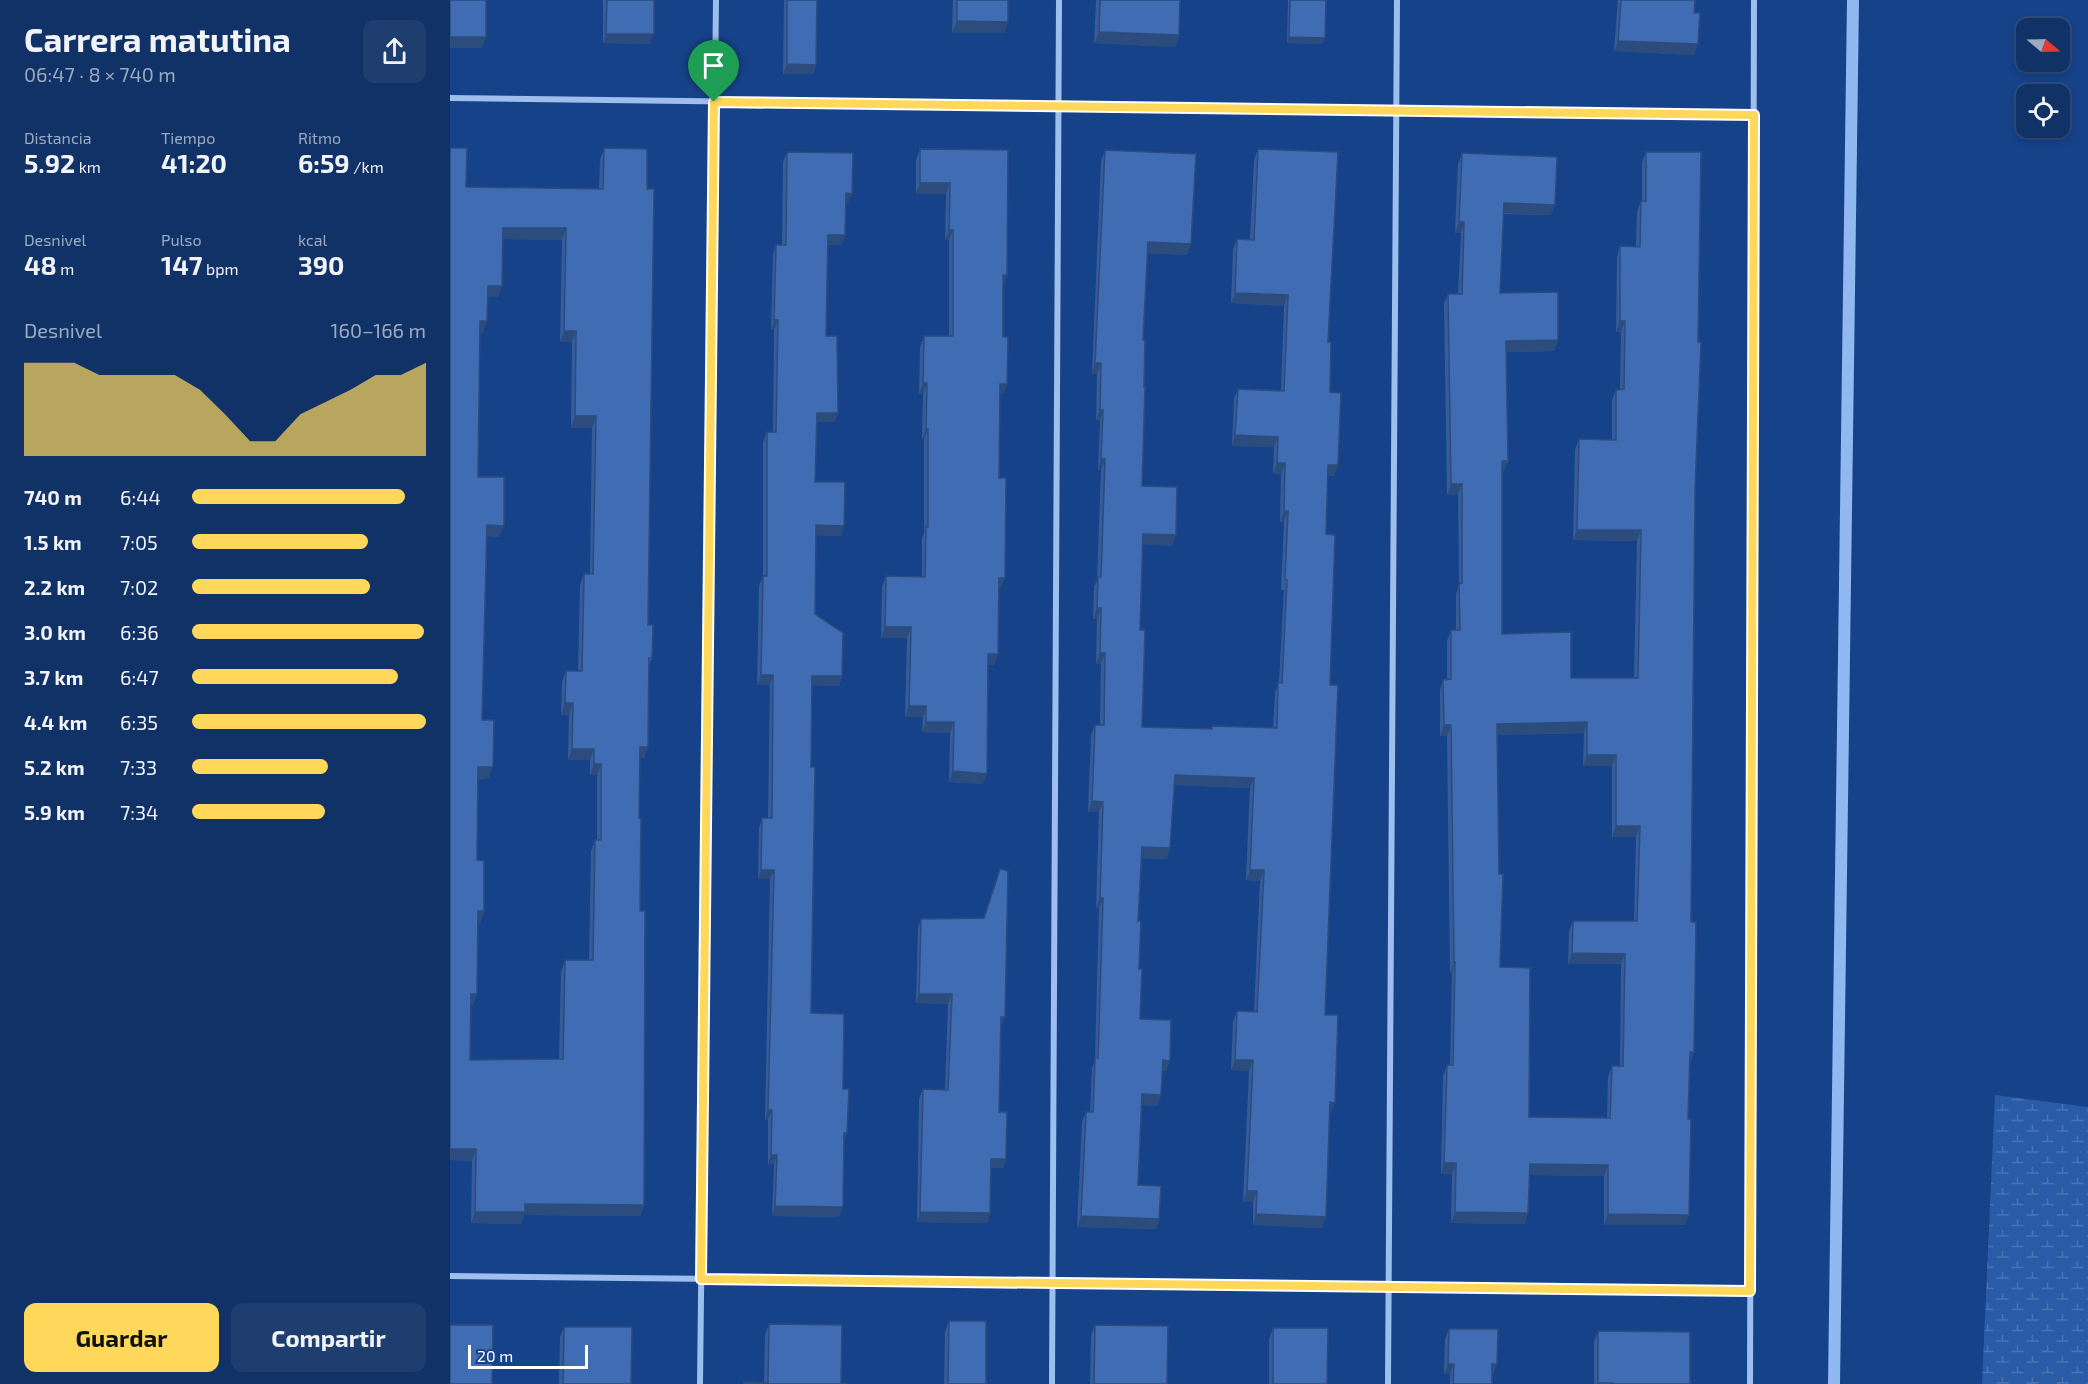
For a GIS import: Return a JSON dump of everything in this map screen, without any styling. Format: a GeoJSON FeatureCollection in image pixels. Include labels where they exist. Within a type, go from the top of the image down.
{"type":"FeatureCollection","features":[{"type":"Feature","properties":{"kind":"street"},"geometry":{"type":"LineString","coordinates":[[700,1384],[716,0]]}},
{"type":"Feature","properties":{"kind":"street"},"geometry":{"type":"LineString","coordinates":[[1052,1384],[1059,0]]}},
{"type":"Feature","properties":{"kind":"street"},"geometry":{"type":"LineString","coordinates":[[1388,1384],[1397,0]]}},
{"type":"Feature","properties":{"kind":"street"},"geometry":{"type":"LineString","coordinates":[[1750,1384],[1754,0]]}},
{"type":"Feature","properties":{"kind":"street"},"geometry":{"type":"LineString","coordinates":[[450,98],[1754,115]]}},
{"type":"Feature","properties":{"kind":"street"},"geometry":{"type":"LineString","coordinates":[[450,1276],[1750,1291]]}},
{"type":"Feature","properties":{"kind":"green space"},"geometry":{"type":"Polygon","coordinates":[[[1995,1095],[2088,1107],[2088,1384],[1982,1384],[1995,1095]]]}},
{"type":"Feature","properties":{"kind":"building"},"geometry":{"type":"Polygon","coordinates":[[[450,0],[486,0],[486,37],[450,37],[450,0]]]}},
{"type":"Feature","properties":{"kind":"building"},"geometry":{"type":"Polygon","coordinates":[[[607,0],[654,0],[654,34],[606,34],[607,0]]]}},
{"type":"Feature","properties":{"kind":"building"},"geometry":{"type":"Polygon","coordinates":[[[787,0],[817,0],[816,65],[787,64],[787,0]]]}},
{"type":"Feature","properties":{"kind":"building"},"geometry":{"type":"Polygon","coordinates":[[[957,0],[1008,0],[1008,22],[957,21],[957,0]]]}},
{"type":"Feature","properties":{"kind":"building"},"geometry":{"type":"Polygon","coordinates":[[[1100,0],[1180,0],[1179,35],[1099,32],[1100,0]]]}},
{"type":"Feature","properties":{"kind":"building"},"geometry":{"type":"Polygon","coordinates":[[[1290,0],[1326,0],[1325,38],[1289,37],[1290,0]]]}},
{"type":"Feature","properties":{"kind":"building"},"geometry":{"type":"Polygon","coordinates":[[[1621,0],[1695,0],[1694,13],[1700,13],[1698,44],[1618,41],[1621,0]]]}},
{"type":"Feature","properties":{"kind":"building"},"geometry":{"type":"Polygon","coordinates":[[[450,148],[467,148],[466,187],[603,189],[604,148],[647,149],[647,189],[654,189],[648,625],[653,625],[652,658],[649,658],[648,747],[640,747],[640,911],[645,911],[644,1205],[525,1204],[525,1212],[475,1212],[476,1149],[450,1149],[450,148]],[[503,228],[502,286],[488,286],[487,321],[480,321],[478,477],[504,477],[504,526],[487,525],[482,720],[494,720],[493,767],[478,767],[477,860],[484,861],[484,911],[478,911],[477,994],[471,994],[470,1060],[563,1059],[565,960],[593,960],[595,840],[601,840],[601,764],[594,764],[594,749],[572,749],[573,703],[565,703],[566,671],[582,671],[584,574],[593,574],[596,416],[575,416],[576,331],[564,331],[566,228],[503,228]]]}},
{"type":"Feature","properties":{"kind":"building"},"geometry":{"type":"Polygon","coordinates":[[[920,149],[1008,150],[1007,275],[1003,275],[1003,337],[1008,337],[1007,384],[1000,384],[999,478],[1006,478],[1005,578],[999,578],[998,654],[988,654],[987,774],[953,771],[954,722],[926,722],[926,706],[909,706],[911,627],[885,627],[886,576],[925,577],[926,527],[928,527],[928,429],[926,429],[927,383],[923,383],[924,336],[953,336],[953,230],[949,230],[950,183],[920,183],[920,149]]]}},
{"type":"Feature","properties":{"kind":"building"},"geometry":{"type":"Polygon","coordinates":[[[1258,149],[1338,152],[1328,342],[1331,342],[1330,392],[1341,393],[1338,465],[1328,465],[1326,534],[1335,535],[1330,685],[1338,685],[1325,1015],[1338,1015],[1335,1103],[1330,1102],[1326,1217],[1256,1214],[1257,1191],[1247,1191],[1253,1060],[1235,1060],[1237,1011],[1257,1012],[1264,870],[1250,870],[1254,778],[1175,775],[1170,848],[1142,847],[1138,921],[1141,921],[1139,969],[1142,969],[1140,1019],[1171,1020],[1170,1061],[1163,1060],[1161,1095],[1142,1094],[1138,1185],[1161,1186],[1159,1219],[1081,1216],[1086,1112],[1093,1112],[1095,1058],[1098,1058],[1103,898],[1100,898],[1103,802],[1092,801],[1095,725],[1104,725],[1105,653],[1100,653],[1101,608],[1097,608],[1098,577],[1101,577],[1105,459],[1101,459],[1103,410],[1100,410],[1101,363],[1095,363],[1105,150],[1196,154],[1191,244],[1148,242],[1143,340],[1145,340],[1145,387],[1142,486],[1177,487],[1176,535],[1143,534],[1140,630],[1145,630],[1142,727],[1212,729],[1212,726],[1277,728],[1278,682],[1282,683],[1288,511],[1284,511],[1285,463],[1277,463],[1278,437],[1235,435],[1238,389],[1284,391],[1288,295],[1235,293],[1237,239],[1254,240],[1258,149]]]}},
{"type":"Feature","properties":{"kind":"building"},"geometry":{"type":"Polygon","coordinates":[[[787,152],[853,153],[852,194],[846,193],[845,235],[828,235],[826,336],[837,336],[838,413],[817,413],[815,482],[845,482],[844,526],[816,525],[815,614],[843,633],[842,676],[812,676],[811,767],[815,767],[811,1013],[844,1014],[843,1089],[849,1089],[847,1133],[844,1133],[843,1207],[775,1206],[777,1155],[771,1155],[772,1110],[768,1110],[774,870],[761,870],[762,818],[772,818],[773,675],[761,675],[763,576],[767,576],[767,432],[776,432],[778,320],[774,320],[776,245],[786,245],[787,152]]]}},
{"type":"Feature","properties":{"kind":"building"},"geometry":{"type":"Polygon","coordinates":[[[1646,152],[1701,152],[1698,342],[1701,342],[1695,490],[1691,922],[1696,922],[1694,1052],[1690,1052],[1688,1119],[1691,1119],[1689,1215],[1608,1214],[1608,1165],[1530,1164],[1528,1213],[1455,1212],[1456,1163],[1444,1163],[1447,1065],[1453,1065],[1455,962],[1451,725],[1444,725],[1443,680],[1451,679],[1451,630],[1460,630],[1459,584],[1462,583],[1462,484],[1451,484],[1448,294],[1462,294],[1464,222],[1459,222],[1462,153],[1557,157],[1555,205],[1504,203],[1500,293],[1558,292],[1558,340],[1506,341],[1508,461],[1502,461],[1502,634],[1571,632],[1571,678],[1638,678],[1641,530],[1577,530],[1579,439],[1616,440],[1616,390],[1624,389],[1625,321],[1620,321],[1620,246],[1640,247],[1641,201],[1646,201],[1646,152]],[[1587,722],[1497,724],[1499,874],[1503,874],[1500,967],[1530,968],[1529,1117],[1610,1118],[1612,1066],[1623,1066],[1625,954],[1572,953],[1573,921],[1637,921],[1640,826],[1616,826],[1616,755],[1587,755],[1587,722]]]}},
{"type":"Feature","properties":{"kind":"building"},"geometry":{"type":"Polygon","coordinates":[[[1000,869],[1008,871],[1005,1017],[1001,1017],[999,1112],[1007,1112],[1006,1159],[991,1159],[990,1213],[920,1212],[923,1089],[948,1090],[952,994],[919,994],[921,919],[984,918],[1000,869]]]}},
{"type":"Feature","properties":{"kind":"building"},"geometry":{"type":"Polygon","coordinates":[[[949,1321],[986,1321],[986,1384],[948,1384],[949,1321]]]}},
{"type":"Feature","properties":{"kind":"building"},"geometry":{"type":"Polygon","coordinates":[[[769,1324],[842,1325],[841,1383],[847,1384],[744,1384],[744,1382],[768,1383],[769,1324]]]}},
{"type":"Feature","properties":{"kind":"building"},"geometry":{"type":"Polygon","coordinates":[[[450,1325],[493,1325],[492,1384],[450,1384],[450,1325]]]}},
{"type":"Feature","properties":{"kind":"building"},"geometry":{"type":"Polygon","coordinates":[[[1095,1325],[1168,1326],[1167,1384],[1094,1384],[1095,1325]]]}},
{"type":"Feature","properties":{"kind":"building"},"geometry":{"type":"Polygon","coordinates":[[[564,1327],[632,1327],[631,1384],[563,1384],[564,1327]]]}},
{"type":"Feature","properties":{"kind":"building"},"geometry":{"type":"Polygon","coordinates":[[[1273,1328],[1328,1328],[1327,1384],[1273,1384],[1273,1328]]]}},
{"type":"Feature","properties":{"kind":"building"},"geometry":{"type":"Polygon","coordinates":[[[1449,1329],[1498,1329],[1497,1364],[1492,1364],[1492,1384],[1453,1384],[1454,1364],[1448,1364],[1449,1329]]]}},
{"type":"Feature","properties":{"kind":"building"},"geometry":{"type":"Polygon","coordinates":[[[1598,1331],[1690,1332],[1690,1384],[1598,1383],[1598,1331]]]}},
{"type":"Feature","properties":{"kind":"waterway"},"geometry":{"type":"LineString","coordinates":[[1834,1384],[1853,0]]}},
{"type":"Feature","properties":{"kind":"route"},"geometry":{"type":"LineString","coordinates":[[714,102],[1754,115],[1750,1291],[701,1279],[714,102]]}}]}
